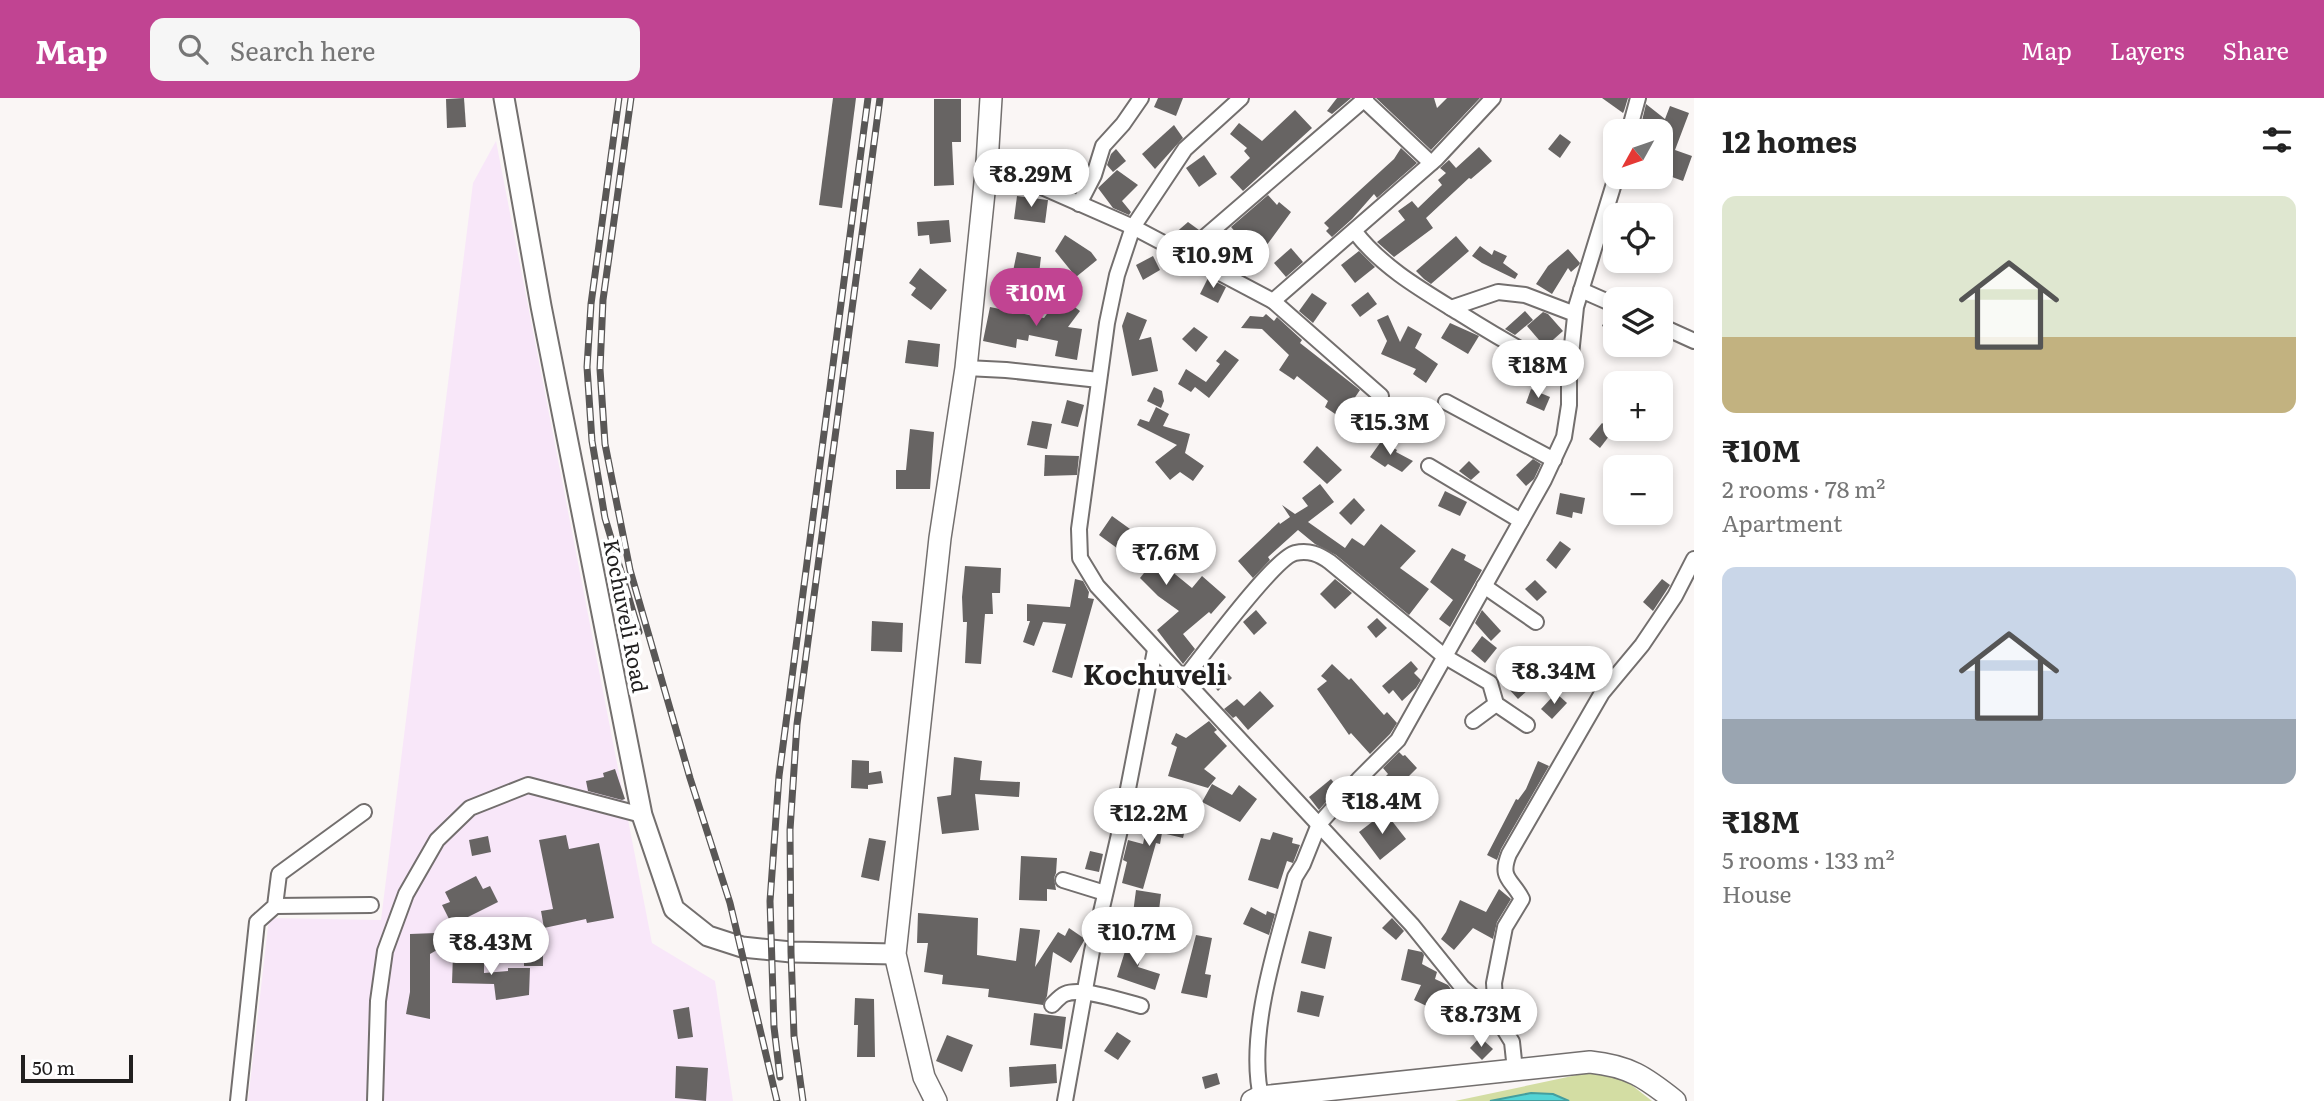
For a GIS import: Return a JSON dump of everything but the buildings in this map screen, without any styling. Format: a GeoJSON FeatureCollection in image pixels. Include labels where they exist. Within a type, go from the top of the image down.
{"type":"FeatureCollection","features":[{"type":"Feature","properties":{"kind":"main road"},"geometry":{"type":"LineString","coordinates":[[936,1101],[924,1077],[895,954],[940,538],[966,368],[991,98]]}},
{"type":"Feature","properties":{"kind":"main road"},"geometry":{"type":"LineString","coordinates":[[1258,1100],[1590,1062],[1612,1064],[1643,1076],[1675,1101]]}},
{"type":"Feature","properties":{"kind":"street","name":"Kochuveli Road"},"geometry":{"type":"LineString","coordinates":[[504,98],[543,320],[642,815],[674,909],[708,936],[742,947],[791,952],[895,954]]}},
{"type":"Feature","properties":{"kind":"street"},"geometry":{"type":"LineString","coordinates":[[1080,204],[1104,146],[1141,98]]}},
{"type":"Feature","properties":{"kind":"street"},"geometry":{"type":"LineString","coordinates":[[1241,98],[1185,149],[1133,227],[1117,275],[1099,380],[1079,529],[1080,558],[1097,586],[1155,650],[1412,925],[1462,987],[1496,1016],[1513,1042],[1515,1070]]}},
{"type":"Feature","properties":{"kind":"street"},"geometry":{"type":"LineString","coordinates":[[1273,301],[1431,163],[1493,98]]}},
{"type":"Feature","properties":{"kind":"street"},"geometry":{"type":"LineString","coordinates":[[1632,119],[1638,98]]}},
{"type":"Feature","properties":{"kind":"street"},"geometry":{"type":"LineString","coordinates":[[1185,254],[1365,99],[1431,163]]}},
{"type":"Feature","properties":{"kind":"street"},"geometry":{"type":"LineString","coordinates":[[987,163],[1133,227],[1273,301],[1381,396]]}},
{"type":"Feature","properties":{"kind":"street"},"geometry":{"type":"LineString","coordinates":[[1258,1100],[1257,1052],[1263,1009],[1294,877],[1303,864],[1319,824],[1398,740],[1521,521],[1564,437],[1569,405],[1575,314],[1612,189]]}},
{"type":"Feature","properties":{"kind":"street"},"geometry":{"type":"LineString","coordinates":[[1355,232],[1390,268],[1534,359],[1569,374]]}},
{"type":"Feature","properties":{"kind":"street"},"geometry":{"type":"LineString","coordinates":[[1581,290],[1603,300]]}},
{"type":"Feature","properties":{"kind":"street"},"geometry":{"type":"LineString","coordinates":[[1451,308],[1498,292],[1525,295],[1575,314]]}},
{"type":"Feature","properties":{"kind":"street"},"geometry":{"type":"LineString","coordinates":[[1673,331],[1694,341]]}},
{"type":"Feature","properties":{"kind":"street"},"geometry":{"type":"LineString","coordinates":[[966,368],[1099,380]]}},
{"type":"Feature","properties":{"kind":"street"},"geometry":{"type":"LineString","coordinates":[[1446,402],[1553,460]]}},
{"type":"Feature","properties":{"kind":"street"},"geometry":{"type":"LineString","coordinates":[[1429,466],[1521,521]]}},
{"type":"Feature","properties":{"kind":"street"},"geometry":{"type":"LineString","coordinates":[[1183,680],[1278,564],[1292,554],[1307,552],[1318,554],[1330,562],[1444,656],[1490,683],[1496,704],[1527,725]]}},
{"type":"Feature","properties":{"kind":"street"},"geometry":{"type":"LineString","coordinates":[[1496,1016],[1494,983],[1505,927],[1522,899],[1506,878],[1504,866],[1509,854],[1602,693],[1642,645],[1675,596],[1694,559]]}},
{"type":"Feature","properties":{"kind":"street"},"geometry":{"type":"LineString","coordinates":[[1484,586],[1536,622]]}},
{"type":"Feature","properties":{"kind":"street"},"geometry":{"type":"LineString","coordinates":[[1065,1101],[1084,993],[1155,650]]}},
{"type":"Feature","properties":{"kind":"street"},"geometry":{"type":"LineString","coordinates":[[1474,721],[1496,704]]}},
{"type":"Feature","properties":{"kind":"street"},"geometry":{"type":"LineString","coordinates":[[375,1101],[378,1001],[385,951],[406,894],[437,840],[470,808],[528,785],[642,815]]}},
{"type":"Feature","properties":{"kind":"street"},"geometry":{"type":"LineString","coordinates":[[275,906],[279,874],[364,812]]}},
{"type":"Feature","properties":{"kind":"street"},"geometry":{"type":"LineString","coordinates":[[1063,880],[1105,893]]}},
{"type":"Feature","properties":{"kind":"street"},"geometry":{"type":"LineString","coordinates":[[238,1101],[257,922],[275,906],[370,905]]}},
{"type":"Feature","properties":{"kind":"street"},"geometry":{"type":"LineString","coordinates":[[1052,1005],[1065,993],[1095,993],[1141,1006]]}},
{"type":"Feature","properties":{"kind":"shaded area"},"geometry":{"type":"Polygon","coordinates":[[[496,141],[652,943],[715,981],[733,1101],[248,1101],[269,918],[381,920],[473,183],[496,141]]]}},
{"type":"Feature","properties":{"kind":"green space"},"geometry":{"type":"Polygon","coordinates":[[[1596,1071],[1629,1083],[1652,1101],[1455,1101],[1596,1071]]]}},
{"type":"Feature","properties":{"kind":"water"},"geometry":{"type":"Polygon","coordinates":[[[1531,1093],[1553,1094],[1569,1101],[1490,1101],[1531,1093]]]}},
{"type":"Feature","properties":{"kind":"railway"},"geometry":{"type":"LineString","coordinates":[[619,98],[591,304],[587,367],[592,441],[605,518],[639,632]]}},
{"type":"Feature","properties":{"kind":"railway"},"geometry":{"type":"LineString","coordinates":[[631,98],[603,300],[600,369],[605,444],[630,570],[690,778],[730,903],[777,1101]]}},
{"type":"Feature","properties":{"kind":"railway"},"geometry":{"type":"LineString","coordinates":[[780,1077],[774,1027],[770,901],[779,776],[868,98]]}},
{"type":"Feature","properties":{"kind":"railway"},"geometry":{"type":"LineString","coordinates":[[803,1101],[794,1036],[791,952],[790,830],[797,724],[880,98]]}},
{"type":"Feature","properties":{"kind":"district","name":"Kochuveli"},"geometry":{"type":"Point","coordinates":[1155,675]}}]}
